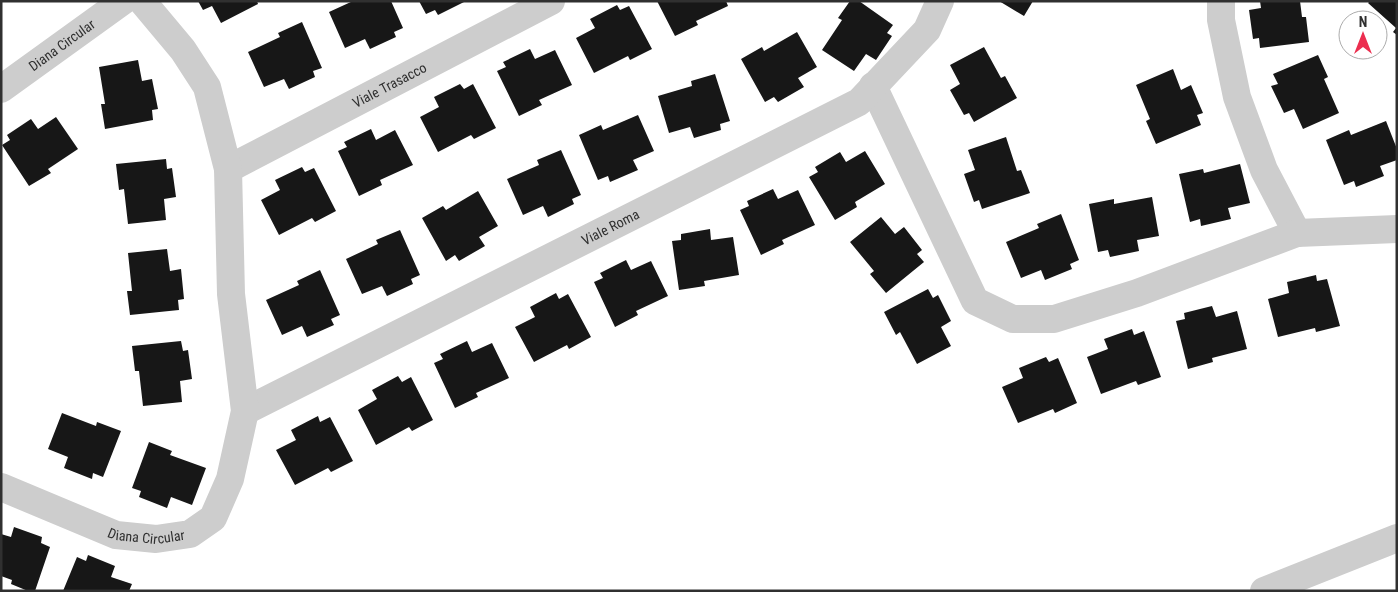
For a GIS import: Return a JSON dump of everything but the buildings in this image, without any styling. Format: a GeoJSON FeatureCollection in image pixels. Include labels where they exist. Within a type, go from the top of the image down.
{"type":"FeatureCollection","features":[{"type":"Feature","properties":{"kind":"street","name":"Diana Circular"},"geometry":{"type":"LineString","coordinates":[[1,89],[123,1]]}},
{"type":"Feature","properties":{"kind":"street","name":"Diana Circular"},"geometry":{"type":"LineString","coordinates":[[1,487],[116,535],[156,539],[190,534],[213,518],[230,479],[245,411],[231,294],[228,169],[207,87],[183,50],[142,1]]}},
{"type":"Feature","properties":{"kind":"street","name":"Viale Trasacco"},"geometry":{"type":"LineString","coordinates":[[228,169],[551,1]]}},
{"type":"Feature","properties":{"kind":"street","name":"Viale Roma"},"geometry":{"type":"LineString","coordinates":[[245,411],[859,102],[927,30],[940,1]]}},
{"type":"Feature","properties":{"kind":"street"},"geometry":{"type":"LineString","coordinates":[[1221,1],[1221,20],[1237,97],[1264,170],[1297,233]]}},
{"type":"Feature","properties":{"kind":"street"},"geometry":{"type":"LineString","coordinates":[[873,86],[975,300],[1014,319],[1054,319],[1137,293],[1297,233],[1397,229]]}},
{"type":"Feature","properties":{"kind":"street"},"geometry":{"type":"LineString","coordinates":[[1264,591],[1397,538]]}}]}
